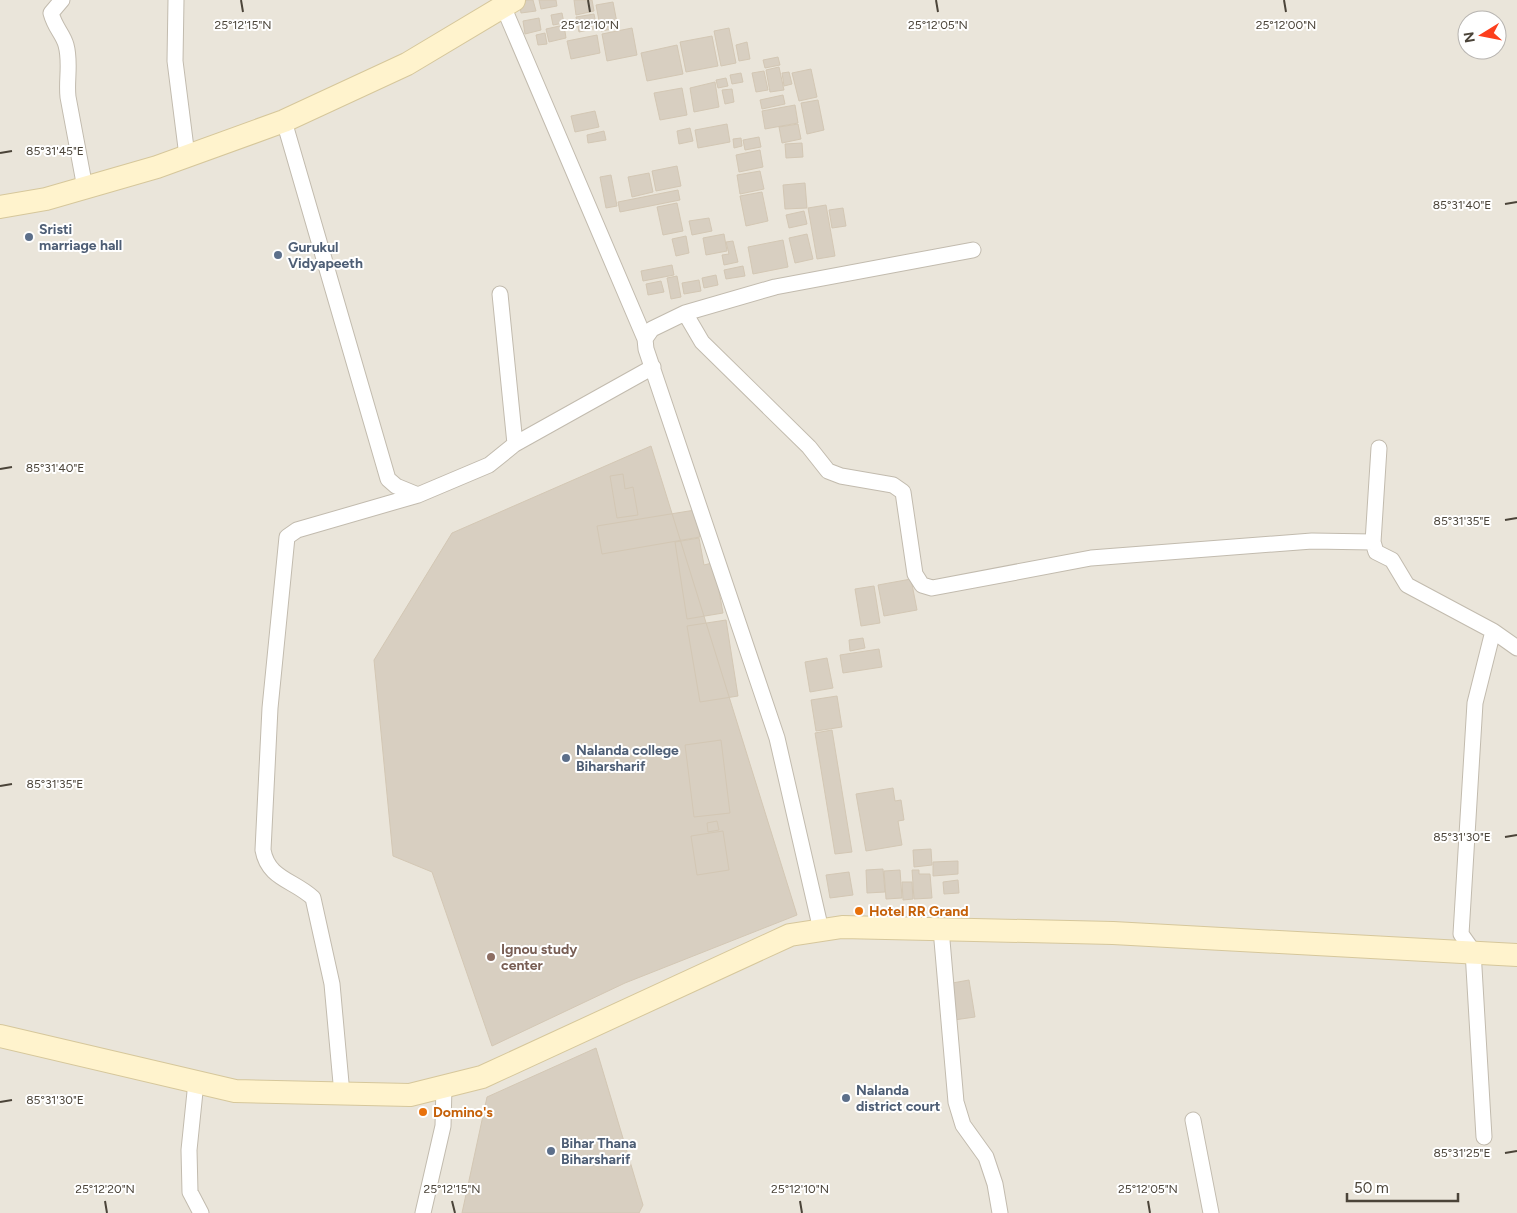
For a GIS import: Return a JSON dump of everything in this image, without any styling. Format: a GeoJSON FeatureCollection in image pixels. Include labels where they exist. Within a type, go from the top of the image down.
{"type":"FeatureCollection","features":[{"type":"Feature","properties":{"kind":"main road"},"geometry":{"type":"LineString","coordinates":[[0,207],[46,199],[85,188],[187,156],[284,120],[407,64],[509,3]]}},
{"type":"Feature","properties":{"kind":"main road"},"geometry":{"type":"LineString","coordinates":[[0,1036],[235,1091],[410,1095],[482,1077],[790,935],[842,927],[1113,932],[1517,954]]}},
{"type":"Feature","properties":{"kind":"street"},"geometry":{"type":"LineString","coordinates":[[62,0],[51,13],[54,25],[67,47],[70,71],[66,84],[85,188]]}},
{"type":"Feature","properties":{"kind":"street"},"geometry":{"type":"LineString","coordinates":[[176,0],[175,61],[187,156]]}},
{"type":"Feature","properties":{"kind":"street"},"geometry":{"type":"LineString","coordinates":[[509,3],[645,339],[777,738],[821,930]]}},
{"type":"Feature","properties":{"kind":"street"},"geometry":{"type":"LineString","coordinates":[[284,120],[388,479],[396,486],[418,495]]}},
{"type":"Feature","properties":{"kind":"street"},"geometry":{"type":"LineString","coordinates":[[645,339],[652,329],[685,313],[775,286],[973,250]]}},
{"type":"Feature","properties":{"kind":"street"},"geometry":{"type":"LineString","coordinates":[[500,294],[515,444]]}},
{"type":"Feature","properties":{"kind":"street"},"geometry":{"type":"LineString","coordinates":[[685,313],[702,342],[810,447],[828,471],[841,476],[893,485],[903,492],[915,574],[922,585],[932,588],[1091,558],[1312,541],[1373,542]]}},
{"type":"Feature","properties":{"kind":"street"},"geometry":{"type":"LineString","coordinates":[[342,1094],[332,984],[313,898],[304,889],[271,871],[265,864],[263,850],[270,708],[287,537],[297,530],[418,495],[489,464],[515,444],[653,367]]}},
{"type":"Feature","properties":{"kind":"street"},"geometry":{"type":"LineString","coordinates":[[1379,448],[1373,542],[1376,552],[1392,560],[1407,585],[1493,631],[1517,648]]}},
{"type":"Feature","properties":{"kind":"street"},"geometry":{"type":"LineString","coordinates":[[1484,1137],[1473,951],[1461,934],[1474,703],[1493,631]]}},
{"type":"Feature","properties":{"kind":"street"},"geometry":{"type":"LineString","coordinates":[[941,929],[956,1102],[963,1125],[986,1158],[995,1184],[1000,1213]]}},
{"type":"Feature","properties":{"kind":"street"},"geometry":{"type":"LineString","coordinates":[[196,1082],[189,1150],[190,1192],[201,1213]]}},
{"type":"Feature","properties":{"kind":"street"},"geometry":{"type":"LineString","coordinates":[[423,1213],[443,1126],[444,1086]]}},
{"type":"Feature","properties":{"kind":"street"},"geometry":{"type":"LineString","coordinates":[[1193,1120],[1211,1213]]}},
{"type":"Feature","properties":{"kind":"shaded area"},"geometry":{"type":"Polygon","coordinates":[[[0,0],[1517,0],[1517,1213],[0,1213],[0,0]]]}},
{"type":"Feature","properties":{"kind":"building"},"geometry":{"type":"Polygon","coordinates":[[[533,0],[536,11],[521,13],[519,1],[533,0]]]}},
{"type":"Feature","properties":{"kind":"building"},"geometry":{"type":"Polygon","coordinates":[[[539,0],[556,0],[557,6],[541,9],[539,0]]]}},
{"type":"Feature","properties":{"kind":"building"},"geometry":{"type":"Polygon","coordinates":[[[574,0],[592,0],[594,11],[576,15],[574,0]]]}},
{"type":"Feature","properties":{"kind":"building"},"geometry":{"type":"Polygon","coordinates":[[[613,2],[618,28],[601,31],[596,5],[613,2]]]}},
{"type":"Feature","properties":{"kind":"building"},"geometry":{"type":"Polygon","coordinates":[[[562,13],[564,23],[553,25],[551,15],[562,13]]]}},
{"type":"Feature","properties":{"kind":"building"},"geometry":{"type":"Polygon","coordinates":[[[594,14],[597,28],[579,32],[576,17],[594,14]]]}},
{"type":"Feature","properties":{"kind":"building"},"geometry":{"type":"Polygon","coordinates":[[[539,18],[541,30],[525,34],[523,21],[539,18]]]}},
{"type":"Feature","properties":{"kind":"building"},"geometry":{"type":"Polygon","coordinates":[[[564,25],[566,38],[549,42],[546,29],[564,25]]]}},
{"type":"Feature","properties":{"kind":"building"},"geometry":{"type":"Polygon","coordinates":[[[632,28],[637,55],[607,61],[602,34],[632,28]]]}},
{"type":"Feature","properties":{"kind":"building"},"geometry":{"type":"Polygon","coordinates":[[[729,28],[736,63],[721,66],[714,31],[729,28]]]}},
{"type":"Feature","properties":{"kind":"building"},"geometry":{"type":"Polygon","coordinates":[[[545,33],[547,44],[538,45],[536,35],[545,33]]]}},
{"type":"Feature","properties":{"kind":"building"},"geometry":{"type":"Polygon","coordinates":[[[597,35],[600,53],[571,59],[567,41],[597,35]]]}},
{"type":"Feature","properties":{"kind":"building"},"geometry":{"type":"Polygon","coordinates":[[[712,36],[718,66],[686,72],[680,42],[712,36]]]}},
{"type":"Feature","properties":{"kind":"building"},"geometry":{"type":"Polygon","coordinates":[[[747,42],[750,59],[739,61],[736,45],[747,42]]]}},
{"type":"Feature","properties":{"kind":"building"},"geometry":{"type":"Polygon","coordinates":[[[677,45],[683,74],[647,81],[641,53],[677,45]]]}},
{"type":"Feature","properties":{"kind":"building"},"geometry":{"type":"Polygon","coordinates":[[[778,57],[780,65],[765,68],[763,60],[778,57]]]}},
{"type":"Feature","properties":{"kind":"building"},"geometry":{"type":"Polygon","coordinates":[[[779,67],[784,90],[770,92],[766,70],[779,67]]]}},
{"type":"Feature","properties":{"kind":"building"},"geometry":{"type":"Polygon","coordinates":[[[811,69],[817,97],[799,101],[792,73],[811,69]]]}},
{"type":"Feature","properties":{"kind":"building"},"geometry":{"type":"Polygon","coordinates":[[[764,71],[768,90],[756,92],[752,73],[764,71]]]}},
{"type":"Feature","properties":{"kind":"building"},"geometry":{"type":"Polygon","coordinates":[[[789,72],[792,84],[784,86],[782,73],[789,72]]]}},
{"type":"Feature","properties":{"kind":"building"},"geometry":{"type":"Polygon","coordinates":[[[741,73],[743,82],[732,84],[730,75],[741,73]]]}},
{"type":"Feature","properties":{"kind":"building"},"geometry":{"type":"Polygon","coordinates":[[[726,78],[728,86],[718,88],[716,80],[726,78]]]}},
{"type":"Feature","properties":{"kind":"building"},"geometry":{"type":"Polygon","coordinates":[[[715,82],[719,107],[694,112],[690,88],[715,82]]]}},
{"type":"Feature","properties":{"kind":"building"},"geometry":{"type":"Polygon","coordinates":[[[682,88],[687,115],[660,120],[654,93],[682,88]]]}},
{"type":"Feature","properties":{"kind":"building"},"geometry":{"type":"Polygon","coordinates":[[[732,89],[734,102],[725,104],[722,90],[732,89]]]}},
{"type":"Feature","properties":{"kind":"building"},"geometry":{"type":"Polygon","coordinates":[[[783,95],[785,104],[762,109],[760,100],[783,95]]]}},
{"type":"Feature","properties":{"kind":"building"},"geometry":{"type":"Polygon","coordinates":[[[818,100],[824,130],[807,134],[801,103],[818,100]]]}},
{"type":"Feature","properties":{"kind":"building"},"geometry":{"type":"Polygon","coordinates":[[[795,105],[798,123],[765,129],[762,111],[795,105]]]}},
{"type":"Feature","properties":{"kind":"building"},"geometry":{"type":"Polygon","coordinates":[[[595,111],[599,127],[575,132],[571,116],[595,111]]]}},
{"type":"Feature","properties":{"kind":"building"},"geometry":{"type":"Polygon","coordinates":[[[727,124],[730,142],[698,148],[695,130],[727,124]]]}},
{"type":"Feature","properties":{"kind":"building"},"geometry":{"type":"Polygon","coordinates":[[[798,124],[801,139],[782,143],[779,127],[798,124]]]}},
{"type":"Feature","properties":{"kind":"building"},"geometry":{"type":"Polygon","coordinates":[[[690,128],[693,141],[679,144],[677,131],[690,128]]]}},
{"type":"Feature","properties":{"kind":"building"},"geometry":{"type":"Polygon","coordinates":[[[604,131],[606,140],[588,143],[587,135],[604,131]]]}},
{"type":"Feature","properties":{"kind":"building"},"geometry":{"type":"Polygon","coordinates":[[[759,137],[761,147],[745,150],[743,140],[759,137]]]}},
{"type":"Feature","properties":{"kind":"building"},"geometry":{"type":"Polygon","coordinates":[[[741,138],[742,146],[734,148],[733,139],[741,138]]]}},
{"type":"Feature","properties":{"kind":"building"},"geometry":{"type":"Polygon","coordinates":[[[802,143],[803,157],[786,158],[785,144],[802,143]]]}},
{"type":"Feature","properties":{"kind":"building"},"geometry":{"type":"Polygon","coordinates":[[[760,150],[763,167],[739,172],[736,155],[760,150]]]}},
{"type":"Feature","properties":{"kind":"building"},"geometry":{"type":"Polygon","coordinates":[[[677,166],[681,186],[656,191],[652,171],[677,166]]]}},
{"type":"Feature","properties":{"kind":"building"},"geometry":{"type":"Polygon","coordinates":[[[760,171],[764,189],[740,194],[737,175],[760,171]]]}},
{"type":"Feature","properties":{"kind":"building"},"geometry":{"type":"Polygon","coordinates":[[[649,173],[653,192],[632,197],[628,177],[649,173]]]}},
{"type":"Feature","properties":{"kind":"building"},"geometry":{"type":"Polygon","coordinates":[[[611,175],[617,206],[606,208],[600,177],[611,175]]]}},
{"type":"Feature","properties":{"kind":"building"},"geometry":{"type":"Polygon","coordinates":[[[805,183],[807,208],[785,209],[783,185],[805,183]]]}},
{"type":"Feature","properties":{"kind":"building"},"geometry":{"type":"Polygon","coordinates":[[[678,190],[680,200],[620,212],[618,202],[678,190]]]}},
{"type":"Feature","properties":{"kind":"building"},"geometry":{"type":"Polygon","coordinates":[[[762,192],[768,221],[746,226],[740,196],[762,192]]]}},
{"type":"Feature","properties":{"kind":"building"},"geometry":{"type":"Polygon","coordinates":[[[677,203],[683,231],[663,235],[657,207],[677,203]]]}},
{"type":"Feature","properties":{"kind":"building"},"geometry":{"type":"Polygon","coordinates":[[[826,205],[835,256],[817,259],[808,208],[826,205]]]}},
{"type":"Feature","properties":{"kind":"building"},"geometry":{"type":"Polygon","coordinates":[[[843,208],[846,226],[832,228],[829,210],[843,208]]]}},
{"type":"Feature","properties":{"kind":"building"},"geometry":{"type":"Polygon","coordinates":[[[804,211],[807,224],[789,228],[786,215],[804,211]]]}},
{"type":"Feature","properties":{"kind":"building"},"geometry":{"type":"Polygon","coordinates":[[[709,218],[712,231],[692,235],[689,221],[709,218]]]}},
{"type":"Feature","properties":{"kind":"building"},"geometry":{"type":"Polygon","coordinates":[[[724,234],[727,251],[706,255],[703,238],[724,234]]]}},
{"type":"Feature","properties":{"kind":"building"},"geometry":{"type":"Polygon","coordinates":[[[807,234],[813,259],[795,263],[789,238],[807,234]]]}},
{"type":"Feature","properties":{"kind":"building"},"geometry":{"type":"Polygon","coordinates":[[[686,236],[689,253],[676,256],[672,239],[686,236]]]}},
{"type":"Feature","properties":{"kind":"building"},"geometry":{"type":"Polygon","coordinates":[[[783,240],[788,267],[753,274],[748,247],[783,240]]]}},
{"type":"Feature","properties":{"kind":"building"},"geometry":{"type":"Polygon","coordinates":[[[733,241],[738,262],[724,265],[722,255],[729,254],[726,242],[733,241]]]}},
{"type":"Feature","properties":{"kind":"building"},"geometry":{"type":"Polygon","coordinates":[[[672,265],[674,275],[643,281],[641,271],[672,265]]]}},
{"type":"Feature","properties":{"kind":"building"},"geometry":{"type":"Polygon","coordinates":[[[743,266],[745,276],[726,279],[724,270],[743,266]]]}},
{"type":"Feature","properties":{"kind":"building"},"geometry":{"type":"Polygon","coordinates":[[[716,275],[718,285],[704,288],[702,278],[716,275]]]}},
{"type":"Feature","properties":{"kind":"building"},"geometry":{"type":"Polygon","coordinates":[[[677,276],[681,297],[671,299],[667,278],[677,276]]]}},
{"type":"Feature","properties":{"kind":"building"},"geometry":{"type":"Polygon","coordinates":[[[699,280],[701,291],[684,294],[682,283],[699,280]]]}},
{"type":"Feature","properties":{"kind":"building"},"geometry":{"type":"Polygon","coordinates":[[[661,281],[664,292],[648,295],[646,284],[661,281]]]}},
{"type":"Feature","properties":{"kind":"building","name":"Nalanda college Biharsharif"},"geometry":{"type":"Polygon","coordinates":[[[651,446],[797,915],[625,983],[492,1046],[432,872],[393,856],[374,660],[452,533],[651,446]]]}},
{"type":"Feature","properties":{"kind":"building"},"geometry":{"type":"Polygon","coordinates":[[[623,474],[625,489],[633,487],[638,515],[617,518],[610,476],[623,474]]]}},
{"type":"Feature","properties":{"kind":"building"},"geometry":{"type":"Polygon","coordinates":[[[695,510],[700,537],[602,554],[597,526],[695,510]]]}},
{"type":"Feature","properties":{"kind":"building"},"geometry":{"type":"Polygon","coordinates":[[[699,538],[704,565],[712,563],[723,613],[687,619],[675,542],[699,538]]]}},
{"type":"Feature","properties":{"kind":"building"},"geometry":{"type":"Polygon","coordinates":[[[911,579],[917,610],[884,616],[878,585],[911,579]]]}},
{"type":"Feature","properties":{"kind":"building"},"geometry":{"type":"Polygon","coordinates":[[[874,586],[880,623],[861,626],[855,589],[874,586]]]}},
{"type":"Feature","properties":{"kind":"building"},"geometry":{"type":"Polygon","coordinates":[[[726,620],[738,696],[700,702],[687,626],[726,620]]]}},
{"type":"Feature","properties":{"kind":"building"},"geometry":{"type":"Polygon","coordinates":[[[863,638],[865,648],[850,651],[849,640],[863,638]]]}},
{"type":"Feature","properties":{"kind":"building"},"geometry":{"type":"Polygon","coordinates":[[[879,649],[882,667],[843,673],[840,655],[879,649]]]}},
{"type":"Feature","properties":{"kind":"building"},"geometry":{"type":"Polygon","coordinates":[[[827,658],[833,688],[810,692],[805,662],[827,658]]]}},
{"type":"Feature","properties":{"kind":"building"},"geometry":{"type":"Polygon","coordinates":[[[837,696],[842,727],[816,731],[811,700],[837,696]]]}},
{"type":"Feature","properties":{"kind":"building"},"geometry":{"type":"Polygon","coordinates":[[[832,730],[852,852],[835,854],[815,733],[832,730]]]}},
{"type":"Feature","properties":{"kind":"building"},"geometry":{"type":"Polygon","coordinates":[[[721,740],[730,813],[694,817],[685,745],[721,740]]]}},
{"type":"Feature","properties":{"kind":"building"},"geometry":{"type":"Polygon","coordinates":[[[893,788],[895,801],[901,800],[904,820],[898,821],[902,845],[866,851],[856,794],[893,788]]]}},
{"type":"Feature","properties":{"kind":"building"},"geometry":{"type":"Polygon","coordinates":[[[717,821],[719,830],[708,832],[707,823],[717,821]]]}},
{"type":"Feature","properties":{"kind":"building"},"geometry":{"type":"Polygon","coordinates":[[[723,831],[729,870],[697,875],[691,836],[723,831]]]}},
{"type":"Feature","properties":{"kind":"building"},"geometry":{"type":"Polygon","coordinates":[[[931,849],[932,865],[914,867],[913,850],[931,849]]]}},
{"type":"Feature","properties":{"kind":"building"},"geometry":{"type":"Polygon","coordinates":[[[958,861],[958,874],[933,876],[933,862],[958,861]]]}},
{"type":"Feature","properties":{"kind":"building"},"geometry":{"type":"Polygon","coordinates":[[[883,869],[885,892],[867,893],[866,870],[883,869]]]}},
{"type":"Feature","properties":{"kind":"building"},"geometry":{"type":"Polygon","coordinates":[[[900,870],[902,898],[886,899],[884,871],[900,870]]]}},
{"type":"Feature","properties":{"kind":"building"},"geometry":{"type":"Polygon","coordinates":[[[912,870],[919,870],[919,874],[930,874],[932,898],[914,899],[912,870]]]}},
{"type":"Feature","properties":{"kind":"building"},"geometry":{"type":"Polygon","coordinates":[[[849,872],[853,895],[830,898],[826,875],[849,872]]]}},
{"type":"Feature","properties":{"kind":"building"},"geometry":{"type":"Polygon","coordinates":[[[958,880],[959,893],[944,894],[943,882],[958,880]]]}},
{"type":"Feature","properties":{"kind":"building"},"geometry":{"type":"Polygon","coordinates":[[[902,882],[912,882],[913,899],[903,900],[902,882]]]}},
{"type":"Feature","properties":{"kind":"building"},"geometry":{"type":"Polygon","coordinates":[[[969,980],[975,1017],[954,1020],[947,984],[969,980]]]}},
{"type":"Feature","properties":{"kind":"building","name":"Bihar Thana Biharsharif"},"geometry":{"type":"Polygon","coordinates":[[[596,1048],[643,1205],[639,1213],[462,1213],[487,1097],[596,1048]]]}},
{"type":"Feature","properties":{"kind":"place","name":"Sristi marriage hall"},"geometry":{"type":"Point","coordinates":[29,237]}},
{"type":"Feature","properties":{"kind":"place","name":"Gurukul Vidyapeeth"},"geometry":{"type":"Point","coordinates":[278,255]}},
{"type":"Feature","properties":{"kind":"place","name":"Nalanda college Biharsharif"},"geometry":{"type":"Point","coordinates":[566,758]}},
{"type":"Feature","properties":{"kind":"place","name":"Hotel RR Grand"},"geometry":{"type":"Point","coordinates":[859,911]}},
{"type":"Feature","properties":{"kind":"place","name":"Ignou study center"},"geometry":{"type":"Point","coordinates":[491,957]}},
{"type":"Feature","properties":{"kind":"place","name":"Nalanda district court"},"geometry":{"type":"Point","coordinates":[846,1098]}},
{"type":"Feature","properties":{"kind":"place","name":"Domino's"},"geometry":{"type":"Point","coordinates":[423,1112]}},
{"type":"Feature","properties":{"kind":"place","name":"Bihar Thana Biharsharif"},"geometry":{"type":"Point","coordinates":[551,1151]}}]}
